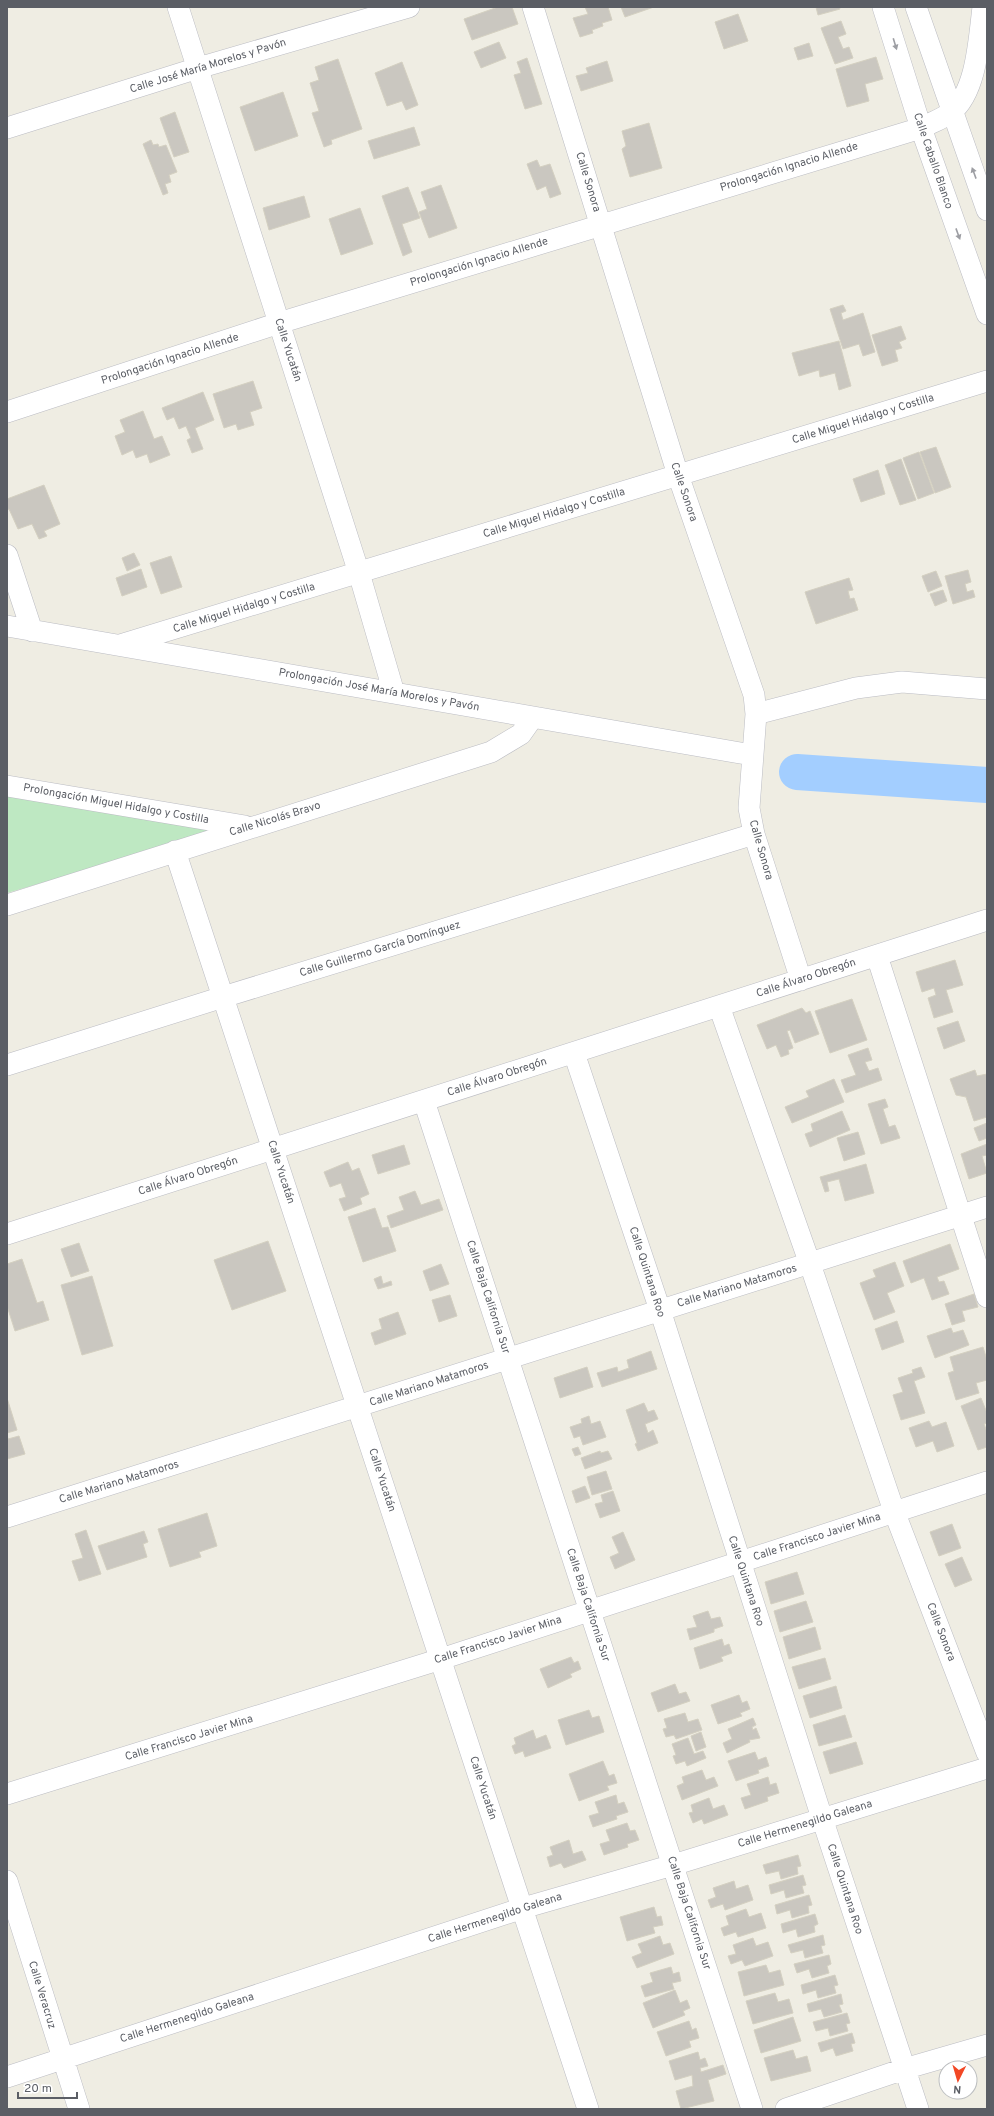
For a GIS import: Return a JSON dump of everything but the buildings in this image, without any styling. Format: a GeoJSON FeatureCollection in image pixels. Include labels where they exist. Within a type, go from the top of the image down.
{"type":"FeatureCollection","features":[{"type":"Feature","properties":{"kind":"street","name":"Calle Yucatán"},"geometry":{"type":"LineString","coordinates":[[178,7],[359,573],[394,693]]}},
{"type":"Feature","properties":{"kind":"street","name":"Calle José María Morelos y Pavón"},"geometry":{"type":"LineString","coordinates":[[7,128],[198,68],[409,7]]}},
{"type":"Feature","properties":{"kind":"street","name":"Calle Sonora"},"geometry":{"type":"LineString","coordinates":[[533,7],[678,475],[754,695],[756,714],[749,808],[754,834],[801,980]]}},
{"type":"Feature","properties":{"kind":"street","name":"Calle Caballo Blanco"},"geometry":{"type":"LineString","coordinates":[[883,7],[921,128],[987,314]]}},
{"type":"Feature","properties":{"kind":"street"},"geometry":{"type":"LineString","coordinates":[[916,7],[951,112],[987,210]]}},
{"type":"Feature","properties":{"kind":"street"},"geometry":{"type":"LineString","coordinates":[[951,112],[966,94],[975,61],[983,7]]}},
{"type":"Feature","properties":{"kind":"street","name":"Prolongación Ignacio Allende"},"geometry":{"type":"LineString","coordinates":[[7,412],[279,323],[921,128],[951,112]]}},
{"type":"Feature","properties":{"kind":"street","name":"Calle Miguel Hidalgo y Costilla"},"geometry":{"type":"LineString","coordinates":[[120,646],[987,381]]}},
{"type":"Feature","properties":{"kind":"street"},"geometry":{"type":"LineString","coordinates":[[7,555],[32,630]]}},
{"type":"Feature","properties":{"kind":"street","name":"Prolongación José María Morelos y Pavón"},"geometry":{"type":"LineString","coordinates":[[7,626],[752,755]]}},
{"type":"Feature","properties":{"kind":"street"},"geometry":{"type":"LineString","coordinates":[[756,714],[856,688],[902,682],[987,689]]}},
{"type":"Feature","properties":{"kind":"street","name":"Calle Nicolás Bravo"},"geometry":{"type":"LineString","coordinates":[[7,905],[248,827],[491,752],[521,734],[533,717]]}},
{"type":"Feature","properties":{"kind":"street","name":"Prolongación Miguel Hidalgo y Costilla"},"geometry":{"type":"LineString","coordinates":[[7,786],[248,827]]}},
{"type":"Feature","properties":{"kind":"street","name":"Calle Guillermo García Domínguez"},"geometry":{"type":"LineString","coordinates":[[7,1065],[754,834]]}},
{"type":"Feature","properties":{"kind":"street","name":"Calle Yucatán"},"geometry":{"type":"LineString","coordinates":[[175,851],[588,2109]]}},
{"type":"Feature","properties":{"kind":"street","name":"Calle Álvaro Obregón"},"geometry":{"type":"LineString","coordinates":[[7,1234],[987,920]]}},
{"type":"Feature","properties":{"kind":"street"},"geometry":{"type":"LineString","coordinates":[[877,956],[987,1297]]}},
{"type":"Feature","properties":{"kind":"street","name":"Calle Sonora"},"geometry":{"type":"LineString","coordinates":[[719,1006],[810,1264],[894,1512],[987,1753]]}},
{"type":"Feature","properties":{"kind":"street","name":"Calle Quintana Roo"},"geometry":{"type":"LineString","coordinates":[[574,1053],[660,1310],[822,1818],[918,2109]]}},
{"type":"Feature","properties":{"kind":"street","name":"Calle Baja California Sur"},"geometry":{"type":"LineString","coordinates":[[424,1101],[752,2109]]}},
{"type":"Feature","properties":{"kind":"street","name":"Calle Mariano Matamoros"},"geometry":{"type":"LineString","coordinates":[[7,1517],[987,1207]]}},
{"type":"Feature","properties":{"kind":"street","name":"Calle Francisco Javier Mina"},"geometry":{"type":"LineString","coordinates":[[7,1794],[441,1659],[987,1482]]}},
{"type":"Feature","properties":{"kind":"street","name":"Calle Hermenegildo Galeana"},"geometry":{"type":"LineString","coordinates":[[7,2077],[523,1908],[673,1865],[987,1768]]}},
{"type":"Feature","properties":{"kind":"street","name":"Calle Veracruz"},"geometry":{"type":"LineString","coordinates":[[7,1881],[79,2109]]}},
{"type":"Feature","properties":{"kind":"street"},"geometry":{"type":"LineString","coordinates":[[786,2109],[904,2069],[987,2045]]}},
{"type":"Feature","properties":{"kind":"green space"},"geometry":{"type":"Polygon","coordinates":[[[7,796],[228,829],[7,893],[7,796]]]}},
{"type":"Feature","properties":{"kind":"waterway"},"geometry":{"type":"LineString","coordinates":[[797,772],[987,785]]}}]}
